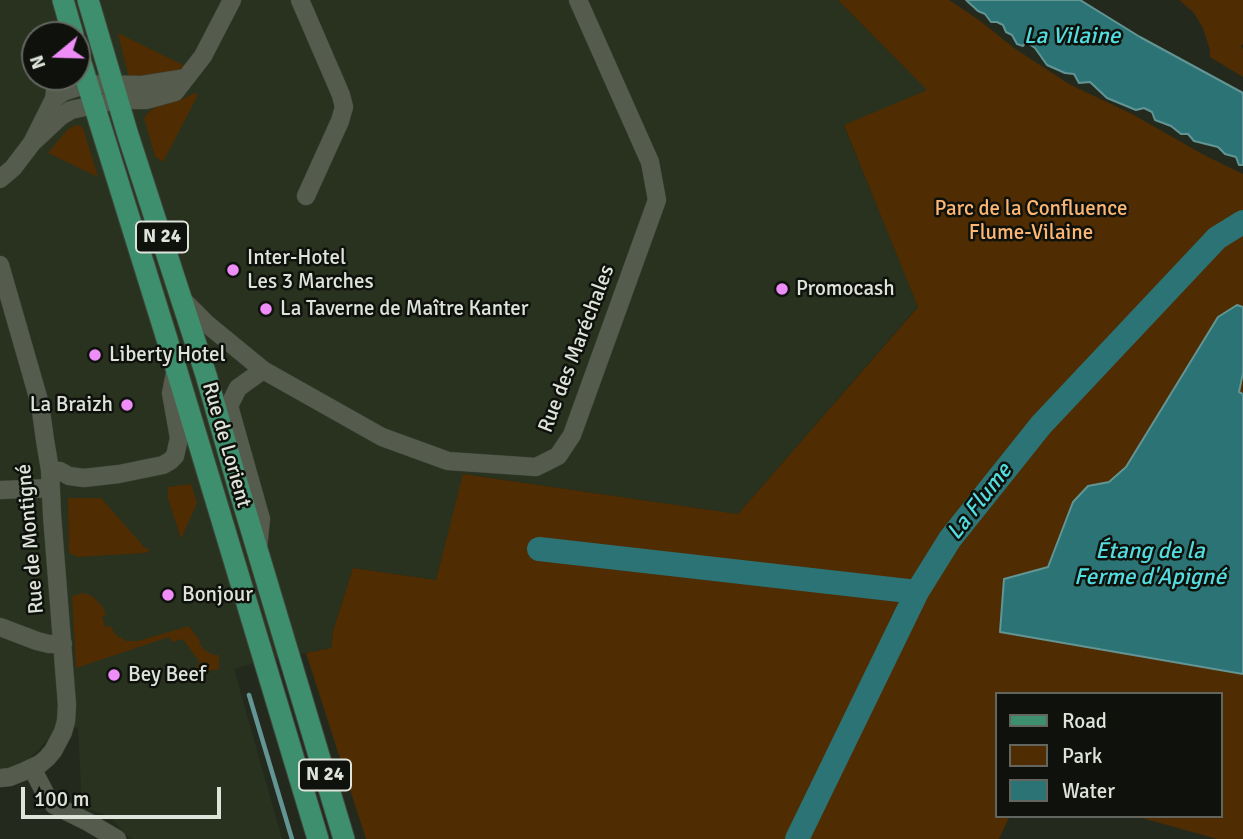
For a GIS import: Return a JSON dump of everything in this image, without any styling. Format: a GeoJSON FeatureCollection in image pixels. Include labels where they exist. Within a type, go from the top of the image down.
{"type":"FeatureCollection","features":[{"type":"Feature","properties":{"kind":"main road","name":"Rue de Lorient"},"geometry":{"type":"LineString","coordinates":[[88,0],[206,375],[344,839]]}},
{"type":"Feature","properties":{"kind":"main road"},"geometry":{"type":"LineString","coordinates":[[64,4],[69,21]]}},
{"type":"Feature","properties":{"kind":"main road","name":"Rue de Lorient"},"geometry":{"type":"LineString","coordinates":[[89,91],[318,839]]}},
{"type":"Feature","properties":{"kind":"street"},"geometry":{"type":"LineString","coordinates":[[91,85],[146,100],[175,92],[202,56],[232,0]]}},
{"type":"Feature","properties":{"kind":"street"},"geometry":{"type":"LineString","coordinates":[[300,0],[344,107],[306,196]]}},
{"type":"Feature","properties":{"kind":"street","name":"Rue des Maréchales"},"geometry":{"type":"LineString","coordinates":[[181,298],[207,324],[263,370],[382,437],[448,461],[536,467],[558,456],[572,435],[657,200],[650,162],[578,0]]}},
{"type":"Feature","properties":{"kind":"street"},"geometry":{"type":"LineString","coordinates":[[32,143],[54,99],[55,91]]}},
{"type":"Feature","properties":{"kind":"street"},"geometry":{"type":"LineString","coordinates":[[54,99],[68,91]]}},
{"type":"Feature","properties":{"kind":"street"},"geometry":{"type":"LineString","coordinates":[[0,179],[32,143],[66,112],[94,105],[115,92]]}},
{"type":"Feature","properties":{"kind":"street","name":"Rue de Montigné"},"geometry":{"type":"LineString","coordinates":[[0,265],[40,404],[50,479],[67,705],[63,732],[47,758],[18,774],[0,778]]}},
{"type":"Feature","properties":{"kind":"street"},"geometry":{"type":"LineString","coordinates":[[0,489],[50,479],[60,471],[69,476],[84,478],[163,465],[176,456],[179,438],[171,393],[176,368]]}},
{"type":"Feature","properties":{"kind":"street"},"geometry":{"type":"LineString","coordinates":[[257,551],[261,519],[229,406],[238,388],[263,370]]}},
{"type":"Feature","properties":{"kind":"street"},"geometry":{"type":"LineString","coordinates":[[0,627],[37,641],[63,644]]}},
{"type":"Feature","properties":{"kind":"street"},"geometry":{"type":"LineString","coordinates":[[32,768],[54,806],[117,839]]}},
{"type":"Feature","properties":{"kind":"shaded area"},"geometry":{"type":"Polygon","coordinates":[[[0,0],[838,0],[928,90],[844,126],[918,306],[738,514],[464,474],[436,580],[353,568],[333,631],[331,648],[234,669],[282,839],[133,839],[125,834],[110,816],[82,807],[78,727],[53,734],[26,763],[7,769],[0,768],[0,0]]]}},
{"type":"Feature","properties":{"kind":"green space","name":"Parc de la Confluence Flume-Vilaine"},"geometry":{"type":"Polygon","coordinates":[[[838,0],[949,0],[1069,84],[1132,114],[1243,174],[1243,839],[1217,839],[1142,818],[1222,818],[1222,692],[995,692],[995,818],[1009,818],[999,839],[366,839],[306,653],[331,648],[333,631],[353,568],[436,580],[463,474],[738,514],[918,307],[844,125],[927,90],[838,0]]]}},
{"type":"Feature","properties":{"kind":"green space"},"geometry":{"type":"Polygon","coordinates":[[[1179,0],[1243,0],[1243,77],[1210,57],[1203,28],[1194,13],[1179,0]]]}},
{"type":"Feature","properties":{"kind":"green space"},"geometry":{"type":"Polygon","coordinates":[[[118,33],[185,66],[181,70],[130,78],[118,33]]]}},
{"type":"Feature","properties":{"kind":"green space"},"geometry":{"type":"Polygon","coordinates":[[[196,92],[197,97],[163,162],[155,156],[144,118],[155,107],[183,99],[196,92]]]}},
{"type":"Feature","properties":{"kind":"green space"},"geometry":{"type":"Polygon","coordinates":[[[75,125],[83,128],[98,177],[48,153],[67,130],[75,125]]]}},
{"type":"Feature","properties":{"kind":"green space"},"geometry":{"type":"Polygon","coordinates":[[[191,484],[197,503],[181,539],[168,498],[168,487],[191,484]]]}},
{"type":"Feature","properties":{"kind":"green space"},"geometry":{"type":"Polygon","coordinates":[[[68,498],[101,498],[145,548],[150,549],[144,553],[78,557],[71,554],[68,498]]]}},
{"type":"Feature","properties":{"kind":"green space"},"geometry":{"type":"Polygon","coordinates":[[[83,593],[92,596],[103,607],[106,615],[102,616],[105,627],[110,626],[116,635],[126,641],[138,641],[189,626],[205,651],[219,655],[219,669],[198,673],[196,667],[200,663],[183,639],[172,642],[169,637],[76,668],[72,596],[83,593]]]}},
{"type":"Feature","properties":{"kind":"water","name":"La Vilaine"},"geometry":{"type":"Polygon","coordinates":[[[966,0],[1080,0],[1140,37],[1243,93],[1243,165],[1239,165],[1236,157],[1225,154],[1218,147],[1194,141],[1188,134],[1181,134],[1171,126],[1155,120],[1152,112],[1144,108],[1136,110],[1107,98],[1090,82],[1079,83],[1074,74],[1047,65],[1035,48],[1026,42],[1023,46],[1017,44],[1003,25],[991,22],[966,0]]]}},
{"type":"Feature","properties":{"kind":"water","name":"Étang de la Ferme d'Apigné"},"geometry":{"type":"Polygon","coordinates":[[[1237,305],[1243,307],[1243,373],[1239,392],[1243,394],[1243,674],[1000,632],[1004,579],[1048,567],[1073,502],[1088,486],[1109,482],[1126,467],[1218,317],[1237,305]]]}},
{"type":"Feature","properties":{"kind":"waterway","name":"La Flume"},"geometry":{"type":"LineString","coordinates":[[797,839],[917,592],[950,539],[1041,425],[1217,238],[1243,222]]}},
{"type":"Feature","properties":{"kind":"waterway"},"geometry":{"type":"LineString","coordinates":[[539,549],[917,592]]}},
{"type":"Feature","properties":{"kind":"waterway"},"geometry":{"type":"LineString","coordinates":[[249,695],[292,839]]}},
{"type":"Feature","properties":{"kind":"place","name":"Inter-Hotel Les 3 Marches"},"geometry":{"type":"Point","coordinates":[233,270]}},
{"type":"Feature","properties":{"kind":"place","name":"Promocash"},"geometry":{"type":"Point","coordinates":[782,289]}},
{"type":"Feature","properties":{"kind":"place","name":"La Taverne de Maître Kanter"},"geometry":{"type":"Point","coordinates":[266,309]}},
{"type":"Feature","properties":{"kind":"place","name":"Liberty Hotel"},"geometry":{"type":"Point","coordinates":[95,355]}},
{"type":"Feature","properties":{"kind":"place","name":"La Braizh"},"geometry":{"type":"Point","coordinates":[127,405]}},
{"type":"Feature","properties":{"kind":"place","name":"Bonjour"},"geometry":{"type":"Point","coordinates":[168,595]}},
{"type":"Feature","properties":{"kind":"place","name":"Bey Beef"},"geometry":{"type":"Point","coordinates":[114,675]}}]}
